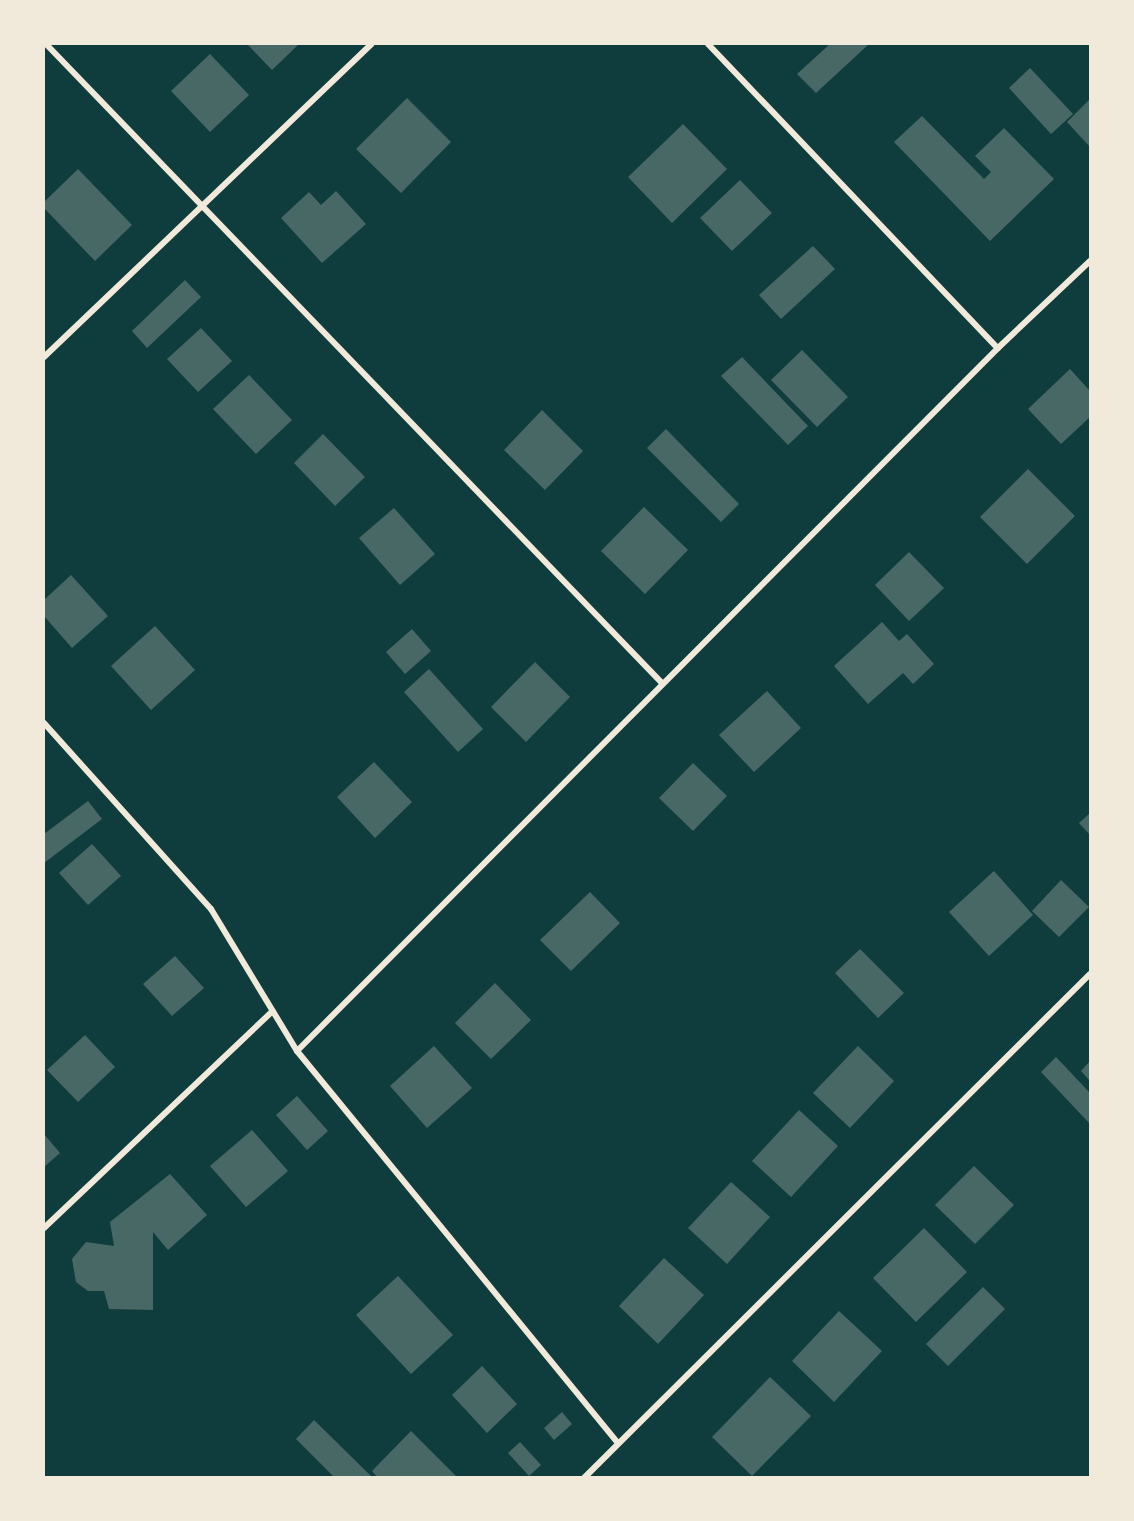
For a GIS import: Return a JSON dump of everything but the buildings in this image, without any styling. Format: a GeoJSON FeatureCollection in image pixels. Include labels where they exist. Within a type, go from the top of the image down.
{"type":"FeatureCollection","features":[{"type":"Feature","properties":{"kind":"street"},"geometry":{"type":"LineString","coordinates":[[46,44],[662,682]]}},
{"type":"Feature","properties":{"kind":"street"},"geometry":{"type":"LineString","coordinates":[[44,357],[371,44]]}},
{"type":"Feature","properties":{"kind":"street"},"geometry":{"type":"LineString","coordinates":[[708,44],[998,348]]}},
{"type":"Feature","properties":{"kind":"street"},"geometry":{"type":"LineString","coordinates":[[297,1051],[662,682],[998,348],[1090,261]]}},
{"type":"Feature","properties":{"kind":"street"},"geometry":{"type":"LineString","coordinates":[[44,723],[211,909],[297,1051],[618,1443]]}},
{"type":"Feature","properties":{"kind":"street"},"geometry":{"type":"LineString","coordinates":[[584,1478],[1090,974]]}},
{"type":"Feature","properties":{"kind":"street"},"geometry":{"type":"LineString","coordinates":[[44,1228],[273,1011]]}}]}
